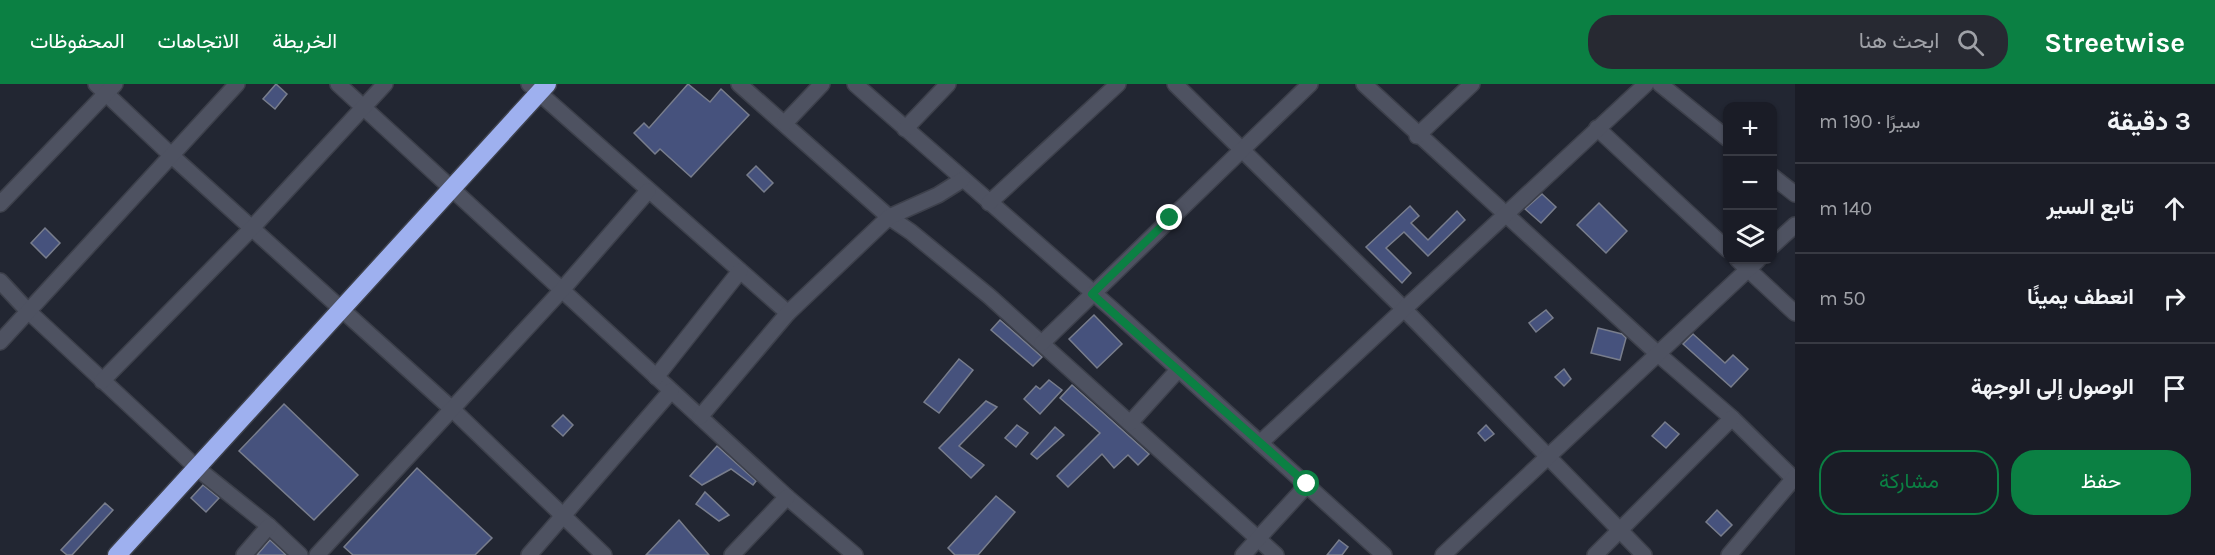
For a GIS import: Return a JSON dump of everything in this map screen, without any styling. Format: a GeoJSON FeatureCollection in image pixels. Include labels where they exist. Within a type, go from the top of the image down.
{"type":"FeatureCollection","features":[{"type":"Feature","properties":{"kind":"highway"},"geometry":{"type":"LineString","coordinates":[[117,555],[198,469],[538,87]]}},
{"type":"Feature","properties":{"kind":"street"},"geometry":{"type":"LineString","coordinates":[[0,342],[237,84]]}},
{"type":"Feature","properties":{"kind":"street"},"geometry":{"type":"LineString","coordinates":[[338,84],[449,189],[787,497],[855,555]]}},
{"type":"Feature","properties":{"kind":"street"},"geometry":{"type":"LineString","coordinates":[[102,381],[252,228],[385,84]]}},
{"type":"Feature","properties":{"kind":"street"},"geometry":{"type":"LineString","coordinates":[[739,84],[889,217],[911,232],[1042,343],[1276,555]]}},
{"type":"Feature","properties":{"kind":"street"},"geometry":{"type":"LineString","coordinates":[[785,123],[822,84]]}},
{"type":"Feature","properties":{"kind":"street"},"geometry":{"type":"LineString","coordinates":[[855,84],[1307,484],[1373,552]]}},
{"type":"Feature","properties":{"kind":"street"},"geometry":{"type":"LineString","coordinates":[[905,129],[948,84]]}},
{"type":"Feature","properties":{"kind":"street"},"geometry":{"type":"LineString","coordinates":[[989,203],[1118,84]]}},
{"type":"Feature","properties":{"kind":"street"},"geometry":{"type":"LineString","coordinates":[[1175,84],[1403,308],[1644,555]]}},
{"type":"Feature","properties":{"kind":"street"},"geometry":{"type":"LineString","coordinates":[[1042,343],[1310,84]]}},
{"type":"Feature","properties":{"kind":"street"},"geometry":{"type":"LineString","coordinates":[[1364,84],[1417,136],[1732,418],[1795,479],[1729,555]]}},
{"type":"Feature","properties":{"kind":"street"},"geometry":{"type":"LineString","coordinates":[[1417,136],[1472,84]]}},
{"type":"Feature","properties":{"kind":"street"},"geometry":{"type":"LineString","coordinates":[[1260,443],[1646,84]]}},
{"type":"Feature","properties":{"kind":"street"},"geometry":{"type":"LineString","coordinates":[[1660,84],[1723,135]]}},
{"type":"Feature","properties":{"kind":"street"},"geometry":{"type":"LineString","coordinates":[[0,204],[106,87],[172,156],[452,409],[604,555]]}},
{"type":"Feature","properties":{"kind":"street"},"geometry":{"type":"LineString","coordinates":[[538,87],[648,191],[788,313]]}},
{"type":"Feature","properties":{"kind":"street"},"geometry":{"type":"LineString","coordinates":[[1597,128],[1723,245]]}},
{"type":"Feature","properties":{"kind":"street"},"geometry":{"type":"LineString","coordinates":[[1777,179],[1795,194]]}},
{"type":"Feature","properties":{"kind":"street"},"geometry":{"type":"LineString","coordinates":[[700,417],[788,313],[889,217],[938,195],[962,180]]}},
{"type":"Feature","properties":{"kind":"street"},"geometry":{"type":"LineString","coordinates":[[317,555],[561,291],[648,191]]}},
{"type":"Feature","properties":{"kind":"street"},"geometry":{"type":"LineString","coordinates":[[1777,242],[1795,225]]}},
{"type":"Feature","properties":{"kind":"street"},"geometry":{"type":"LineString","coordinates":[[1443,555],[1658,354],[1747,264]]}},
{"type":"Feature","properties":{"kind":"street"},"geometry":{"type":"LineString","coordinates":[[1749,264],[1795,313]]}},
{"type":"Feature","properties":{"kind":"street"},"geometry":{"type":"LineString","coordinates":[[656,377],[740,271]]}},
{"type":"Feature","properties":{"kind":"street"},"geometry":{"type":"LineString","coordinates":[[0,281],[27,310],[198,469],[269,526],[300,555]]}},
{"type":"Feature","properties":{"kind":"street"},"geometry":{"type":"LineString","coordinates":[[1130,423],[1178,370]]}},
{"type":"Feature","properties":{"kind":"street"},"geometry":{"type":"LineString","coordinates":[[529,555],[561,515],[671,391]]}},
{"type":"Feature","properties":{"kind":"street"},"geometry":{"type":"LineString","coordinates":[[1595,555],[1732,418]]}},
{"type":"Feature","properties":{"kind":"street"},"geometry":{"type":"LineString","coordinates":[[1243,555],[1307,484]]}},
{"type":"Feature","properties":{"kind":"street"},"geometry":{"type":"LineString","coordinates":[[732,555],[787,497]]}},
{"type":"Feature","properties":{"kind":"street"},"geometry":{"type":"LineString","coordinates":[[244,555],[269,526]]}},
{"type":"Feature","properties":{"kind":"building"},"geometry":{"type":"Polygon","coordinates":[[[276,84],[287,94],[275,109],[263,99],[276,84]]]}},
{"type":"Feature","properties":{"kind":"building"},"geometry":{"type":"Polygon","coordinates":[[[688,84],[710,102],[721,89],[749,115],[691,177],[660,149],[655,154],[634,133],[644,123],[649,128],[688,84]]]}},
{"type":"Feature","properties":{"kind":"building"},"geometry":{"type":"Polygon","coordinates":[[[756,166],[773,183],[764,192],[747,175],[756,166]]]}},
{"type":"Feature","properties":{"kind":"building"},"geometry":{"type":"Polygon","coordinates":[[[1542,194],[1556,207],[1541,223],[1525,209],[1542,194]]]}},
{"type":"Feature","properties":{"kind":"building"},"geometry":{"type":"Polygon","coordinates":[[[1599,203],[1627,231],[1606,253],[1577,225],[1599,203]]]}},
{"type":"Feature","properties":{"kind":"building"},"geometry":{"type":"Polygon","coordinates":[[[1410,206],[1419,216],[1411,223],[1428,240],[1457,211],[1465,220],[1428,256],[1404,232],[1386,248],[1411,273],[1402,283],[1366,247],[1410,206]]]}},
{"type":"Feature","properties":{"kind":"building"},"geometry":{"type":"Polygon","coordinates":[[[45,228],[60,243],[46,258],[31,243],[45,228]]]}},
{"type":"Feature","properties":{"kind":"building"},"geometry":{"type":"Polygon","coordinates":[[[1546,310],[1553,318],[1536,332],[1529,323],[1546,310]]]}},
{"type":"Feature","properties":{"kind":"building"},"geometry":{"type":"Polygon","coordinates":[[[1094,315],[1122,344],[1097,368],[1069,339],[1094,315]]]}},
{"type":"Feature","properties":{"kind":"building"},"geometry":{"type":"Polygon","coordinates":[[[1000,320],[1042,357],[1033,366],[991,330],[1000,320]]]}},
{"type":"Feature","properties":{"kind":"building"},"geometry":{"type":"Polygon","coordinates":[[[1598,328],[1622,334],[1626,338],[1620,360],[1591,353],[1598,328]]]}},
{"type":"Feature","properties":{"kind":"building"},"geometry":{"type":"Polygon","coordinates":[[[1693,334],[1725,363],[1733,355],[1748,369],[1731,387],[1683,344],[1693,334]]]}},
{"type":"Feature","properties":{"kind":"building"},"geometry":{"type":"Polygon","coordinates":[[[959,359],[973,370],[939,413],[924,402],[959,359]]]}},
{"type":"Feature","properties":{"kind":"building"},"geometry":{"type":"Polygon","coordinates":[[[1564,369],[1571,379],[1564,386],[1555,377],[1564,369]]]}},
{"type":"Feature","properties":{"kind":"building"},"geometry":{"type":"Polygon","coordinates":[[[1049,380],[1062,390],[1040,414],[1024,399],[1036,386],[1040,389],[1049,380]]]}},
{"type":"Feature","properties":{"kind":"building"},"geometry":{"type":"Polygon","coordinates":[[[1072,385],[1149,454],[1138,465],[1128,455],[1114,468],[1102,454],[1068,487],[1057,476],[1100,433],[1060,398],[1072,385]]]}},
{"type":"Feature","properties":{"kind":"building"},"geometry":{"type":"Polygon","coordinates":[[[986,401],[997,407],[959,446],[984,465],[971,478],[939,448],[986,401]]]}},
{"type":"Feature","properties":{"kind":"building"},"geometry":{"type":"Polygon","coordinates":[[[284,404],[358,475],[314,520],[239,451],[284,404]]]}},
{"type":"Feature","properties":{"kind":"building"},"geometry":{"type":"Polygon","coordinates":[[[563,415],[573,425],[563,436],[552,426],[563,415]]]}},
{"type":"Feature","properties":{"kind":"building"},"geometry":{"type":"Polygon","coordinates":[[[1665,422],[1679,434],[1666,448],[1652,436],[1665,422]]]}},
{"type":"Feature","properties":{"kind":"building"},"geometry":{"type":"Polygon","coordinates":[[[1017,425],[1028,433],[1016,447],[1005,438],[1017,425]]]}},
{"type":"Feature","properties":{"kind":"building"},"geometry":{"type":"Polygon","coordinates":[[[1486,425],[1494,434],[1485,441],[1478,433],[1486,425]]]}},
{"type":"Feature","properties":{"kind":"building"},"geometry":{"type":"Polygon","coordinates":[[[1055,427],[1064,435],[1037,459],[1031,454],[1055,427]]]}},
{"type":"Feature","properties":{"kind":"building"},"geometry":{"type":"Polygon","coordinates":[[[717,446],[756,481],[753,485],[731,469],[702,485],[690,476],[717,446]]]}},
{"type":"Feature","properties":{"kind":"building"},"geometry":{"type":"Polygon","coordinates":[[[417,468],[492,538],[475,555],[353,555],[344,547],[417,468]]]}},
{"type":"Feature","properties":{"kind":"building"},"geometry":{"type":"Polygon","coordinates":[[[203,485],[219,498],[206,512],[191,498],[203,485]]]}},
{"type":"Feature","properties":{"kind":"building"},"geometry":{"type":"Polygon","coordinates":[[[705,492],[729,515],[719,521],[696,504],[705,492]]]}},
{"type":"Feature","properties":{"kind":"building"},"geometry":{"type":"Polygon","coordinates":[[[996,496],[1015,512],[978,555],[955,555],[948,548],[996,496]]]}},
{"type":"Feature","properties":{"kind":"building"},"geometry":{"type":"Polygon","coordinates":[[[105,503],[113,510],[72,555],[67,555],[61,550],[105,503]]]}},
{"type":"Feature","properties":{"kind":"building"},"geometry":{"type":"Polygon","coordinates":[[[1717,510],[1732,525],[1721,536],[1706,522],[1717,510]]]}},
{"type":"Feature","properties":{"kind":"building"},"geometry":{"type":"Polygon","coordinates":[[[679,520],[709,555],[646,555],[679,520]]]}},
{"type":"Feature","properties":{"kind":"building"},"geometry":{"type":"Polygon","coordinates":[[[270,540],[286,555],[257,555],[270,540]]]}},
{"type":"Feature","properties":{"kind":"building"},"geometry":{"type":"Polygon","coordinates":[[[1339,540],[1348,547],[1342,555],[1327,555],[1339,540]]]}},
{"type":"Feature","properties":{"kind":"route"},"geometry":{"type":"LineString","coordinates":[[1170,218],[1092,294],[1113,310],[1307,484]]}}]}
